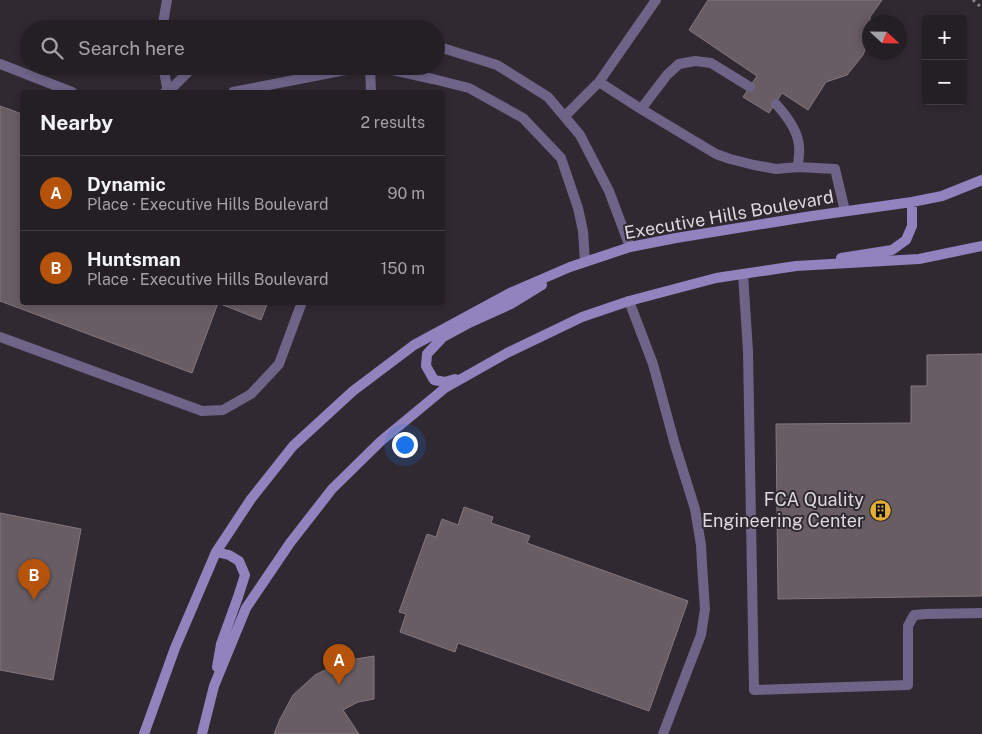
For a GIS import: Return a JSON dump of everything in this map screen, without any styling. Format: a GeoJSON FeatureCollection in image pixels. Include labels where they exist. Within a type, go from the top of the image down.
{"type":"FeatureCollection","features":[{"type":"Feature","properties":{"kind":"street","name":"Executive Hills Boulevard"},"geometry":{"type":"LineString","coordinates":[[144,734],[175,648],[216,552],[251,499],[293,446],[353,391],[414,345],[512,292],[570,267],[630,247],[845,211],[912,202],[942,196],[982,180]]}},
{"type":"Feature","properties":{"kind":"street"},"geometry":{"type":"LineString","coordinates":[[214,686],[246,608],[290,543],[332,489],[381,441],[445,388],[507,353],[582,316],[629,301],[716,278],[892,250],[906,240],[912,226],[912,202]]}},
{"type":"Feature","properties":{"kind":"street"},"geometry":{"type":"LineString","coordinates":[[796,266],[919,259],[982,246]]}},
{"type":"Feature","properties":{"kind":"street"},"geometry":{"type":"LineString","coordinates":[[468,375],[445,382],[434,380],[426,366],[427,354],[444,337],[511,304],[570,267]]}},
{"type":"Feature","properties":{"kind":"street"},"geometry":{"type":"LineString","coordinates":[[202,734],[214,686],[221,644],[245,575],[239,561],[229,555],[216,552]]}},
{"type":"Feature","properties":{"kind":"lane"},"geometry":{"type":"LineString","coordinates":[[163,20],[166,0]]}},
{"type":"Feature","properties":{"kind":"lane"},"geometry":{"type":"LineString","coordinates":[[565,116],[599,82],[656,0]]}},
{"type":"Feature","properties":{"kind":"lane"},"geometry":{"type":"LineString","coordinates":[[445,49],[497,65],[548,98],[565,116],[580,135],[609,191],[630,247]]}},
{"type":"Feature","properties":{"kind":"lane"},"geometry":{"type":"LineString","coordinates":[[642,109],[667,75],[679,64],[695,61],[711,63],[750,87]]}},
{"type":"Feature","properties":{"kind":"lane"},"geometry":{"type":"LineString","coordinates":[[0,64],[20,72]]}},
{"type":"Feature","properties":{"kind":"lane"},"geometry":{"type":"LineString","coordinates":[[28,75],[67,90]]}},
{"type":"Feature","properties":{"kind":"lane"},"geometry":{"type":"LineString","coordinates":[[165,75],[168,90]]}},
{"type":"Feature","properties":{"kind":"lane"},"geometry":{"type":"LineString","coordinates":[[170,90],[185,75]]}},
{"type":"Feature","properties":{"kind":"lane"},"geometry":{"type":"LineString","coordinates":[[242,90],[320,75]]}},
{"type":"Feature","properties":{"kind":"lane"},"geometry":{"type":"LineString","coordinates":[[370,90],[371,75]]}},
{"type":"Feature","properties":{"kind":"lane"},"geometry":{"type":"LineString","coordinates":[[414,75],[469,88],[523,118],[561,158],[578,208],[583,231],[585,262]]}},
{"type":"Feature","properties":{"kind":"lane"},"geometry":{"type":"LineString","coordinates":[[599,82],[716,154],[754,165],[776,168],[835,169],[845,211]]}},
{"type":"Feature","properties":{"kind":"lane"},"geometry":{"type":"LineString","coordinates":[[776,104],[797,134],[799,146],[798,167]]}},
{"type":"Feature","properties":{"kind":"lane"},"geometry":{"type":"LineString","coordinates":[[743,274],[748,351],[754,690],[908,685],[908,626],[914,615],[982,613]]}},
{"type":"Feature","properties":{"kind":"lane"},"geometry":{"type":"LineString","coordinates":[[629,301],[653,364],[694,509],[702,564],[705,609],[701,635],[663,734]]}},
{"type":"Feature","properties":{"kind":"lane"},"geometry":{"type":"LineString","coordinates":[[0,337],[202,411],[223,410],[250,394],[279,364],[301,305]]}},
{"type":"Feature","properties":{"kind":"path"},"geometry":{"type":"LineString","coordinates":[[973,0],[982,8]]}},
{"type":"Feature","properties":{"kind":"building"},"geometry":{"type":"Polygon","coordinates":[[[708,0],[882,0],[871,15],[862,15],[862,56],[847,75],[826,82],[808,110],[782,93],[769,113],[743,97],[757,76],[689,30],[708,0]]]}},
{"type":"Feature","properties":{"kind":"building"},"geometry":{"type":"Polygon","coordinates":[[[0,106],[20,113],[20,305],[217,305],[192,373],[0,301],[0,106]]]}},
{"type":"Feature","properties":{"kind":"building"},"geometry":{"type":"Polygon","coordinates":[[[223,305],[267,305],[261,320],[223,305]]]}},
{"type":"Feature","properties":{"kind":"building","name":"FCA Quality Engineering Center"},"geometry":{"type":"Polygon","coordinates":[[[982,354],[982,596],[778,599],[776,424],[911,423],[911,386],[927,386],[927,355],[982,354]]]}},
{"type":"Feature","properties":{"kind":"building"},"geometry":{"type":"Polygon","coordinates":[[[464,507],[493,517],[491,523],[530,536],[527,543],[688,601],[649,711],[458,643],[455,652],[400,632],[406,614],[399,612],[427,534],[436,537],[442,519],[458,525],[464,507]]]}},
{"type":"Feature","properties":{"kind":"building"},"geometry":{"type":"Polygon","coordinates":[[[0,513],[81,529],[53,680],[0,670],[0,513]]]}},
{"type":"Feature","properties":{"kind":"building"},"geometry":{"type":"Polygon","coordinates":[[[374,656],[374,699],[358,702],[343,710],[359,734],[274,734],[293,695],[315,675],[344,661],[374,656]]]}},
{"type":"Feature","properties":{"kind":"place","name":"FCA Quality Engineering Center"},"geometry":{"type":"Point","coordinates":[880,510]}},
{"type":"Feature","properties":{"kind":"place","name":"Huntsman"},"geometry":{"type":"Point","coordinates":[34,600]}},
{"type":"Feature","properties":{"kind":"place","name":"Dynamic"},"geometry":{"type":"Point","coordinates":[339,685]}}]}
